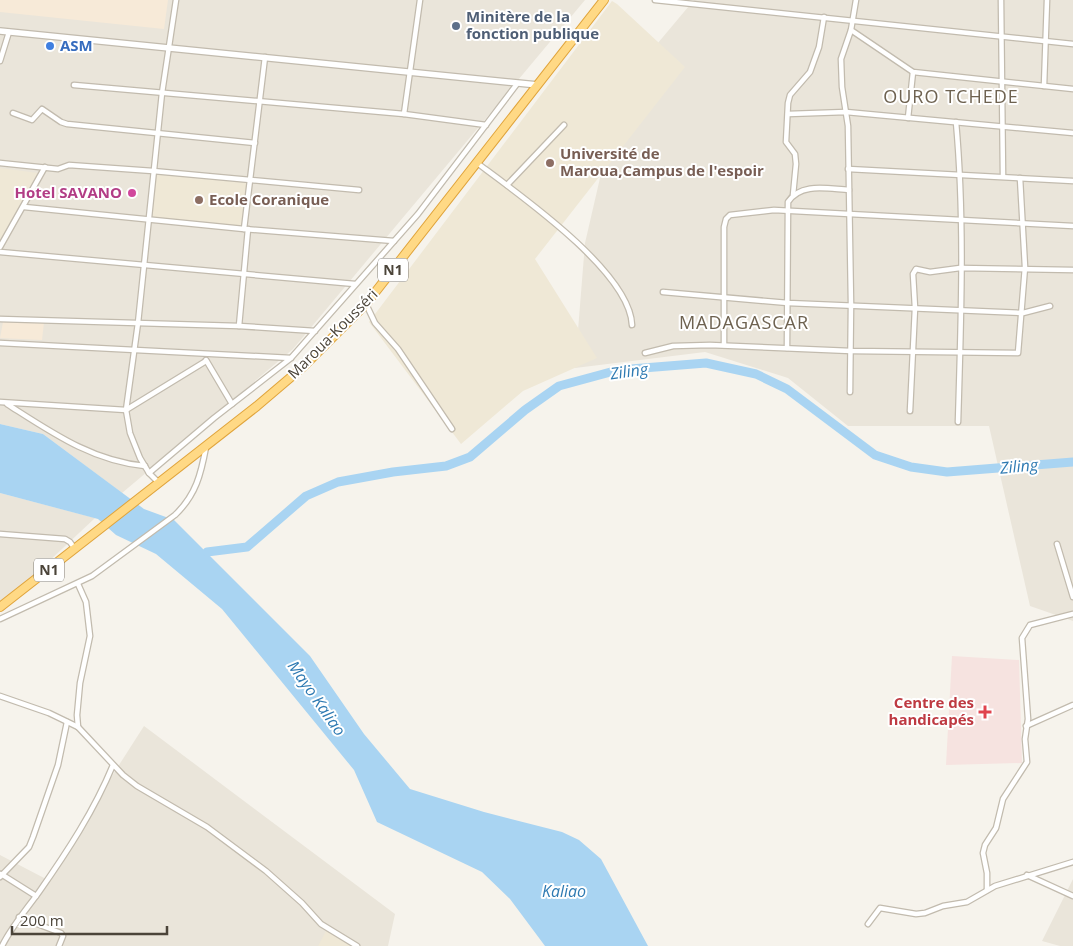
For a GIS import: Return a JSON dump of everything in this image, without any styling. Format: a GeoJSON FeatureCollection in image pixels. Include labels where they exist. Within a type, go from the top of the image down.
{"type":"FeatureCollection","features":[{"type":"Feature","properties":{"kind":"highway","name":"Maroua-Kousséri"},"geometry":{"type":"LineString","coordinates":[[0,607],[139,499],[304,366],[366,304],[604,0]]}},
{"type":"Feature","properties":{"kind":"street"},"geometry":{"type":"LineString","coordinates":[[159,483],[149,473],[130,433],[126,410],[145,264],[162,93],[176,0]]}},
{"type":"Feature","properties":{"kind":"street"},"geometry":{"type":"LineString","coordinates":[[404,114],[420,0]]}},
{"type":"Feature","properties":{"kind":"street"},"geometry":{"type":"LineString","coordinates":[[655,0],[1073,44]]}},
{"type":"Feature","properties":{"kind":"street"},"geometry":{"type":"LineString","coordinates":[[850,392],[851,304],[848,216],[848,126],[842,87],[841,59],[851,30],[856,0]]}},
{"type":"Feature","properties":{"kind":"street"},"geometry":{"type":"LineString","coordinates":[[1001,0],[1003,176]]}},
{"type":"Feature","properties":{"kind":"street"},"geometry":{"type":"LineString","coordinates":[[1044,86],[1047,0]]}},
{"type":"Feature","properties":{"kind":"street"},"geometry":{"type":"LineString","coordinates":[[787,348],[787,212],[788,202],[792,195],[796,164],[795,154],[787,146],[786,142],[789,98],[807,76],[820,47],[824,17]]}},
{"type":"Feature","properties":{"kind":"street"},"geometry":{"type":"LineString","coordinates":[[851,30],[913,72],[1073,89]]}},
{"type":"Feature","properties":{"kind":"street"},"geometry":{"type":"LineString","coordinates":[[0,31],[538,85]]}},
{"type":"Feature","properties":{"kind":"street"},"geometry":{"type":"LineString","coordinates":[[0,61],[10,32]]}},
{"type":"Feature","properties":{"kind":"street"},"geometry":{"type":"LineString","coordinates":[[239,326],[250,179],[265,57]]}},
{"type":"Feature","properties":{"kind":"street"},"geometry":{"type":"LineString","coordinates":[[908,118],[913,72]]}},
{"type":"Feature","properties":{"kind":"street"},"geometry":{"type":"LineString","coordinates":[[149,473],[291,358],[452,172],[517,84]]}},
{"type":"Feature","properties":{"kind":"street"},"geometry":{"type":"LineString","coordinates":[[74,85],[404,114],[486,125]]}},
{"type":"Feature","properties":{"kind":"street"},"geometry":{"type":"LineString","coordinates":[[14,113],[32,120],[42,109],[67,124],[255,143]]}},
{"type":"Feature","properties":{"kind":"street"},"geometry":{"type":"LineString","coordinates":[[788,114],[846,112],[1002,125],[1073,134]]}},
{"type":"Feature","properties":{"kind":"street"},"geometry":{"type":"LineString","coordinates":[[956,122],[961,174],[958,422]]}},
{"type":"Feature","properties":{"kind":"street"},"geometry":{"type":"LineString","coordinates":[[507,185],[564,124]]}},
{"type":"Feature","properties":{"kind":"street"},"geometry":{"type":"LineString","coordinates":[[0,162],[58,169],[69,165],[153,171],[359,190]]}},
{"type":"Feature","properties":{"kind":"street"},"geometry":{"type":"LineString","coordinates":[[478,163],[603,266],[621,290],[630,307],[632,325]]}},
{"type":"Feature","properties":{"kind":"street"},"geometry":{"type":"LineString","coordinates":[[0,247],[45,167]]}},
{"type":"Feature","properties":{"kind":"street"},"geometry":{"type":"LineString","coordinates":[[848,169],[1073,181]]}},
{"type":"Feature","properties":{"kind":"street"},"geometry":{"type":"LineString","coordinates":[[645,353],[673,346],[724,346],[851,351],[1018,353],[1023,312],[1025,267],[1020,178]]}},
{"type":"Feature","properties":{"kind":"street"},"geometry":{"type":"LineString","coordinates":[[792,195],[810,188],[849,190]]}},
{"type":"Feature","properties":{"kind":"street"},"geometry":{"type":"LineString","coordinates":[[24,207],[246,229],[394,241]]}},
{"type":"Feature","properties":{"kind":"street"},"geometry":{"type":"LineString","coordinates":[[724,346],[726,219],[736,214],[774,210],[848,216],[1073,226]]}},
{"type":"Feature","properties":{"kind":"street"},"geometry":{"type":"LineString","coordinates":[[0,252],[244,272],[355,284]]}},
{"type":"Feature","properties":{"kind":"street"},"geometry":{"type":"LineString","coordinates":[[910,411],[915,308],[913,274],[916,269],[930,272],[960,268],[1025,267],[1073,270]]}},
{"type":"Feature","properties":{"kind":"street"},"geometry":{"type":"LineString","coordinates":[[663,292],[788,302],[1023,312],[1050,306]]}},
{"type":"Feature","properties":{"kind":"street"},"geometry":{"type":"LineString","coordinates":[[366,304],[375,323],[398,349],[452,429]]}},
{"type":"Feature","properties":{"kind":"street"},"geometry":{"type":"LineString","coordinates":[[0,319],[239,326],[315,331]]}},
{"type":"Feature","properties":{"kind":"street"},"geometry":{"type":"LineString","coordinates":[[0,343],[202,355],[291,358]]}},
{"type":"Feature","properties":{"kind":"street"},"geometry":{"type":"LineString","coordinates":[[202,355],[232,404]]}},
{"type":"Feature","properties":{"kind":"street"},"geometry":{"type":"LineString","coordinates":[[0,402],[126,410],[206,361]]}},
{"type":"Feature","properties":{"kind":"street"},"geometry":{"type":"LineString","coordinates":[[6,403],[70,444],[120,464],[145,466]]}},
{"type":"Feature","properties":{"kind":"street"},"geometry":{"type":"LineString","coordinates":[[0,619],[78,584],[175,515],[186,504],[200,478],[206,445]]}},
{"type":"Feature","properties":{"kind":"street"},"geometry":{"type":"LineString","coordinates":[[0,534],[65,540],[70,542],[74,549]]}},
{"type":"Feature","properties":{"kind":"street"},"geometry":{"type":"LineString","coordinates":[[1057,544],[1073,597]]}},
{"type":"Feature","properties":{"kind":"street"},"geometry":{"type":"LineString","coordinates":[[78,584],[86,602],[90,636],[80,683],[77,715],[78,727]]}},
{"type":"Feature","properties":{"kind":"street"},"geometry":{"type":"LineString","coordinates":[[987,890],[987,873],[983,853],[985,844],[996,828],[1003,799],[1026,766],[1026,726],[1028,718],[1022,654],[1024,631],[1030,625],[1073,614]]}},
{"type":"Feature","properties":{"kind":"street"},"geometry":{"type":"LineString","coordinates":[[0,696],[49,713],[78,727],[113,765],[137,786],[192,818],[240,852],[295,897],[321,924],[357,946]]}},
{"type":"Feature","properties":{"kind":"street"},"geometry":{"type":"LineString","coordinates":[[1026,726],[1073,706]]}},
{"type":"Feature","properties":{"kind":"street"},"geometry":{"type":"LineString","coordinates":[[36,896],[1,875],[29,847],[58,764],[67,722]]}},
{"type":"Feature","properties":{"kind":"street"},"geometry":{"type":"LineString","coordinates":[[2,946],[19,917],[36,896],[87,818],[113,765]]}},
{"type":"Feature","properties":{"kind":"street"},"geometry":{"type":"LineString","coordinates":[[868,924],[880,908],[916,914],[924,913],[943,906],[967,902],[987,890],[1027,875],[1054,869],[1073,862]]}},
{"type":"Feature","properties":{"kind":"street"},"geometry":{"type":"LineString","coordinates":[[1027,875],[1073,896]]}},
{"type":"Feature","properties":{"kind":"street"},"geometry":{"type":"LineString","coordinates":[[19,917],[61,933],[64,936],[60,946]]}},
{"type":"Feature","properties":{"kind":"shaded area"},"geometry":{"type":"Polygon","coordinates":[[[0,0],[585,0],[293,349],[122,493],[43,434],[0,424],[0,0]]]}},
{"type":"Feature","properties":{"kind":"shaded area"},"geometry":{"type":"Polygon","coordinates":[[[0,0],[168,0],[164,29],[0,12],[0,0]]]}},
{"type":"Feature","properties":{"kind":"shaded area"},"geometry":{"type":"Polygon","coordinates":[[[694,0],[1073,0],[1073,621],[1030,606],[989,426],[848,426],[788,378],[705,352],[575,368],[585,243],[621,87],[694,0]]]}},
{"type":"Feature","properties":{"kind":"shaded area","name":"Université de Maroua,Campus de l'espoir"},"geometry":{"type":"Polygon","coordinates":[[[612,1],[685,67],[535,259],[597,358],[523,391],[461,444],[369,322],[612,1]]]}},
{"type":"Feature","properties":{"kind":"shaded area"},"geometry":{"type":"Polygon","coordinates":[[[0,168],[38,173],[0,240],[0,168]]]}},
{"type":"Feature","properties":{"kind":"shaded area","name":"Ecole Coranique"},"geometry":{"type":"Polygon","coordinates":[[[155,173],[247,181],[243,226],[152,218],[155,173]]]}},
{"type":"Feature","properties":{"kind":"shaded area"},"geometry":{"type":"Polygon","coordinates":[[[3,322],[44,322],[42,340],[0,338],[3,322]]]}},
{"type":"Feature","properties":{"kind":"shaded area"},"geometry":{"type":"Polygon","coordinates":[[[0,493],[95,518],[0,607],[0,493]]]}},
{"type":"Feature","properties":{"kind":"shaded area","name":"Centre des handicapés"},"geometry":{"type":"Polygon","coordinates":[[[952,656],[1019,660],[1022,763],[946,765],[952,656]]]}},
{"type":"Feature","properties":{"kind":"shaded area"},"geometry":{"type":"Polygon","coordinates":[[[144,726],[395,914],[388,946],[0,946],[0,855],[46,879],[144,726]]]}},
{"type":"Feature","properties":{"kind":"shaded area"},"geometry":{"type":"Polygon","coordinates":[[[1073,879],[1073,946],[1060,946],[1042,941],[1073,879]]]}},
{"type":"Feature","properties":{"kind":"shaded area"},"geometry":{"type":"Polygon","coordinates":[[[326,931],[355,946],[318,946],[326,931]]]}},
{"type":"Feature","properties":{"kind":"water","name":"Kaliao"},"geometry":{"type":"Polygon","coordinates":[[[0,424],[43,434],[144,509],[174,520],[310,656],[364,734],[410,789],[484,812],[562,832],[579,840],[601,859],[648,946],[545,946],[510,899],[482,872],[377,822],[354,770],[222,609],[156,554],[116,535],[98,519],[0,493],[0,424]]]}},
{"type":"Feature","properties":{"kind":"waterway","name":"Ziling"},"geometry":{"type":"LineString","coordinates":[[207,552],[247,547],[306,496],[338,482],[393,472],[446,466],[470,457],[525,410],[559,386],[618,370],[706,363],[756,374],[787,389],[875,455],[911,467],[947,472],[1073,462]]}},
{"type":"Feature","properties":{"kind":"place","name":"Minitère de la fonction publique"},"geometry":{"type":"Point","coordinates":[456,26]}},
{"type":"Feature","properties":{"kind":"place","name":"ASM"},"geometry":{"type":"Point","coordinates":[50,46]}},
{"type":"Feature","properties":{"kind":"place","name":"Université de Maroua,Campus de l'espoir"},"geometry":{"type":"Point","coordinates":[550,163]}},
{"type":"Feature","properties":{"kind":"place","name":"Hotel SAVANO"},"geometry":{"type":"Point","coordinates":[132,193]}},
{"type":"Feature","properties":{"kind":"place","name":"Ecole Coranique"},"geometry":{"type":"Point","coordinates":[199,200]}},
{"type":"Feature","properties":{"kind":"place","name":"Centre des handicapés"},"geometry":{"type":"Point","coordinates":[985,712]}},
{"type":"Feature","properties":{"kind":"district","name":"OURO TCHEDE"},"geometry":{"type":"Point","coordinates":[951,97]}},
{"type":"Feature","properties":{"kind":"district","name":"MADAGASCAR"},"geometry":{"type":"Point","coordinates":[744,323]}},
{"type":"Feature","properties":{"kind":"water label","name":"Mayo Kaliao"},"geometry":{"type":"Point","coordinates":[317,698]}}]}
